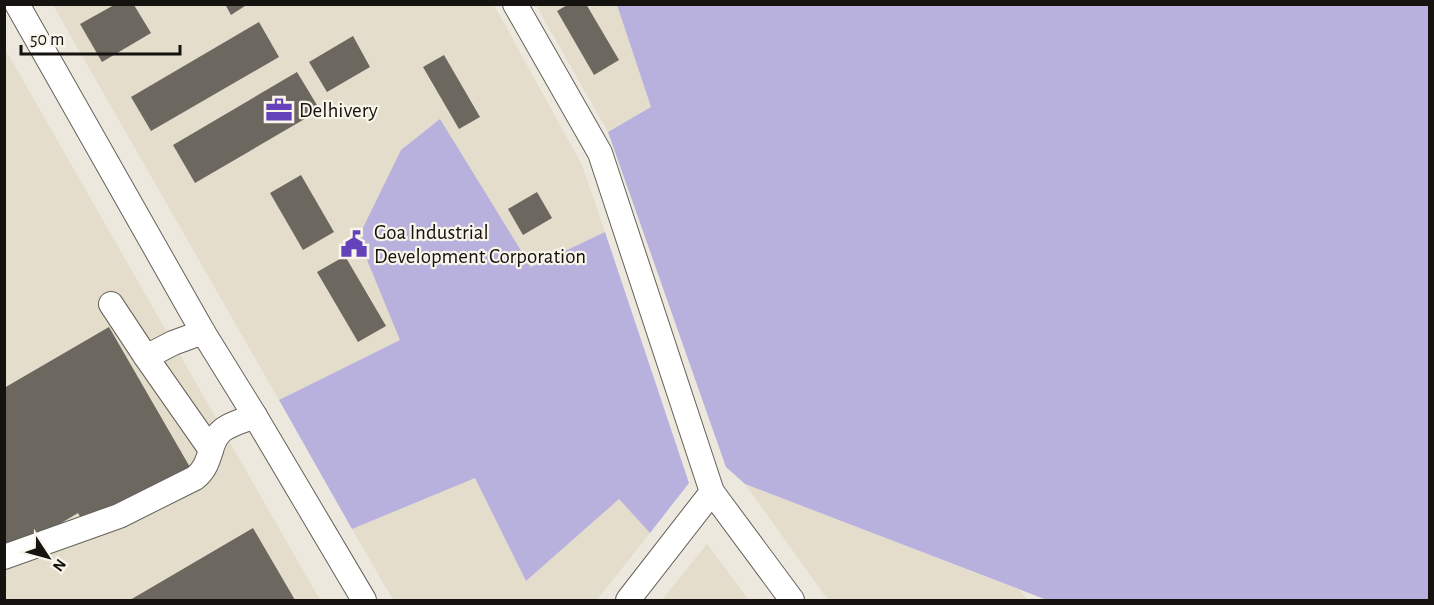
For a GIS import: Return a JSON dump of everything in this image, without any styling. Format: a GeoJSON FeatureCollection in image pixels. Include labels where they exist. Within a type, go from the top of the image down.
{"type":"FeatureCollection","features":[{"type":"Feature","properties":{"kind":"street"},"geometry":{"type":"LineString","coordinates":[[17,4],[203,332],[364,600]]}},
{"type":"Feature","properties":{"kind":"street"},"geometry":{"type":"LineString","coordinates":[[514,4],[600,153],[712,492],[792,600]]}},
{"type":"Feature","properties":{"kind":"street"},"geometry":{"type":"LineString","coordinates":[[111,304],[211,450]]}},
{"type":"Feature","properties":{"kind":"street"},"geometry":{"type":"LineString","coordinates":[[146,357],[173,343],[203,332]]}},
{"type":"Feature","properties":{"kind":"street"},"geometry":{"type":"LineString","coordinates":[[4,557],[119,516],[171,490],[204,471],[211,450],[223,430],[255,416]]}},
{"type":"Feature","properties":{"kind":"street"},"geometry":{"type":"LineString","coordinates":[[628,600],[712,492]]}},
{"type":"Feature","properties":{"kind":"shaded area"},"geometry":{"type":"Polygon","coordinates":[[[53,5],[494,5],[582,165],[605,232],[531,267],[400,340],[279,400],[53,5]]]}},
{"type":"Feature","properties":{"kind":"shaded area"},"geometry":{"type":"Polygon","coordinates":[[[536,5],[617,5],[651,107],[608,132],[536,5]]]}},
{"type":"Feature","properties":{"kind":"shaded area"},"geometry":{"type":"Polygon","coordinates":[[[617,5],[1429,5],[1429,600],[1047,600],[745,484],[726,467],[608,132],[651,107],[617,5]]]}},
{"type":"Feature","properties":{"kind":"shaded area"},"geometry":{"type":"Polygon","coordinates":[[[4,47],[320,600],[5,600],[4,47]]]}},
{"type":"Feature","properties":{"kind":"shaded area"},"geometry":{"type":"Polygon","coordinates":[[[440,119],[531,267],[605,232],[689,483],[650,533],[619,499],[526,581],[475,478],[352,529],[279,400],[400,340],[358,238],[401,150],[440,119]]]}},
{"type":"Feature","properties":{"kind":"shaded area"},"geometry":{"type":"Polygon","coordinates":[[[475,477],[526,580],[619,499],[650,533],[597,600],[393,600],[352,529],[475,477]]]}},
{"type":"Feature","properties":{"kind":"shaded area"},"geometry":{"type":"Polygon","coordinates":[[[745,484],[1020,590],[1027,600],[828,600],[745,484]]]}},
{"type":"Feature","properties":{"kind":"shaded area"},"geometry":{"type":"Polygon","coordinates":[[[707,544],[749,600],[662,600],[707,544]]]}},
{"type":"Feature","properties":{"kind":"building"},"geometry":{"type":"Polygon","coordinates":[[[225,4],[248,4],[231,15],[225,4]]]}},
{"type":"Feature","properties":{"kind":"building"},"geometry":{"type":"Polygon","coordinates":[[[569,4],[586,4],[619,60],[594,75],[557,11],[569,4]]]}},
{"type":"Feature","properties":{"kind":"building"},"geometry":{"type":"Polygon","coordinates":[[[114,5],[134,5],[151,33],[102,62],[80,24],[114,5]]]}},
{"type":"Feature","properties":{"kind":"building"},"geometry":{"type":"Polygon","coordinates":[[[259,22],[279,57],[151,131],[131,97],[259,22]]]}},
{"type":"Feature","properties":{"kind":"building"},"geometry":{"type":"Polygon","coordinates":[[[353,36],[370,67],[327,92],[309,62],[353,36]]]}},
{"type":"Feature","properties":{"kind":"building"},"geometry":{"type":"Polygon","coordinates":[[[444,55],[480,117],[459,129],[423,67],[444,55]]]}},
{"type":"Feature","properties":{"kind":"building"},"geometry":{"type":"Polygon","coordinates":[[[297,72],[320,110],[195,183],[173,145],[297,72]]]}},
{"type":"Feature","properties":{"kind":"building"},"geometry":{"type":"Polygon","coordinates":[[[301,175],[334,232],[303,250],[270,193],[301,175]]]}},
{"type":"Feature","properties":{"kind":"building"},"geometry":{"type":"Polygon","coordinates":[[[537,192],[552,218],[523,235],[508,209],[537,192]]]}},
{"type":"Feature","properties":{"kind":"building"},"geometry":{"type":"Polygon","coordinates":[[[345,256],[386,326],[358,342],[317,272],[345,256]]]}},
{"type":"Feature","properties":{"kind":"building"},"geometry":{"type":"Polygon","coordinates":[[[109,327],[191,469],[83,522],[78,513],[4,557],[4,388],[109,327]]]}},
{"type":"Feature","properties":{"kind":"building"},"geometry":{"type":"Polygon","coordinates":[[[253,528],[295,600],[130,600],[253,528]]]}},
{"type":"Feature","properties":{"kind":"place","name":"Delhivery"},"geometry":{"type":"Point","coordinates":[279,110]}},
{"type":"Feature","properties":{"kind":"place","name":"Goa Industrial Development Corporation"},"geometry":{"type":"Point","coordinates":[354,244]}}]}
